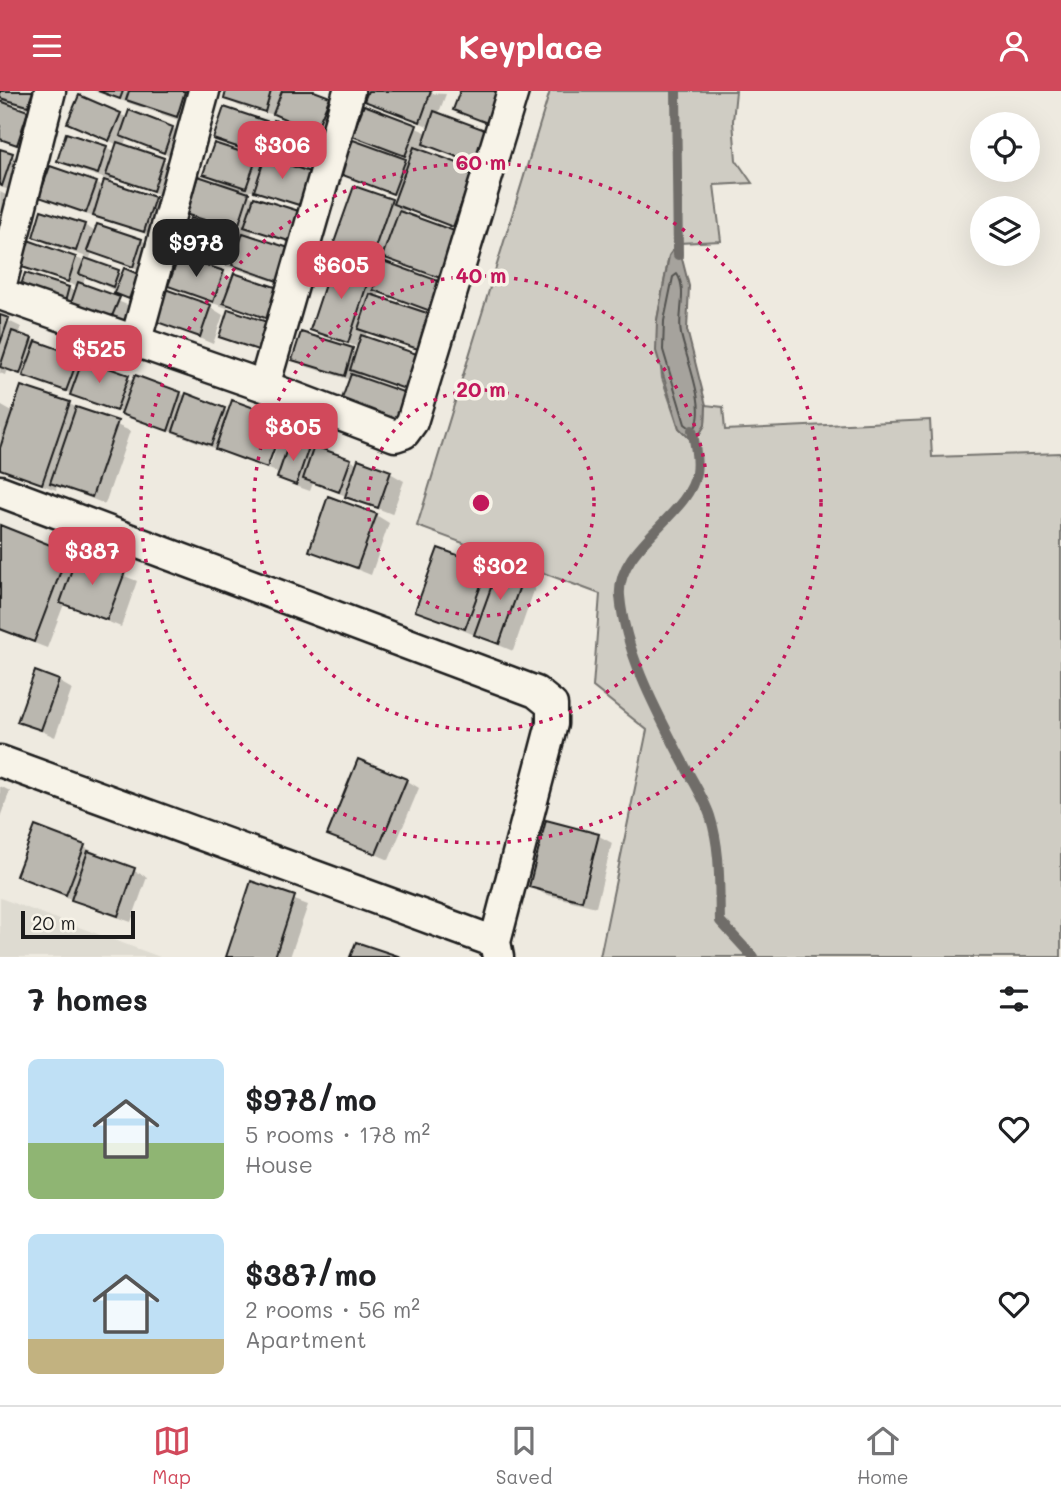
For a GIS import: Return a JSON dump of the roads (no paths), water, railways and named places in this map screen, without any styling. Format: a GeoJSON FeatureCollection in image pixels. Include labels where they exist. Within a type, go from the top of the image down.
{"type":"FeatureCollection","features":[{"type":"Feature","properties":{"kind":"street"},"geometry":{"type":"LineString","coordinates":[[0,288],[50,91]]}},
{"type":"Feature","properties":{"kind":"street"},"geometry":{"type":"LineString","coordinates":[[136,340],[204,91]]}},
{"type":"Feature","properties":{"kind":"street"},"geometry":{"type":"LineString","coordinates":[[264,386],[349,91]]}},
{"type":"Feature","properties":{"kind":"street"},"geometry":{"type":"LineString","coordinates":[[0,294],[264,386],[395,436],[404,433],[412,422],[513,91]]}},
{"type":"Feature","properties":{"kind":"street"},"geometry":{"type":"LineString","coordinates":[[0,491],[536,692],[552,705],[552,724],[496,949],[0,761]]}},
{"type":"Feature","properties":{"kind":"water"},"geometry":{"type":"Polygon","coordinates":[[[678,243],[689,286],[687,330],[706,405],[705,425],[694,443],[679,428],[656,351],[657,320],[669,256],[678,243]]]}},
{"type":"Feature","properties":{"kind":"waterway"},"geometry":{"type":"LineString","coordinates":[[676,91],[678,255]]}},
{"type":"Feature","properties":{"kind":"waterway"},"geometry":{"type":"LineString","coordinates":[[692,430],[697,463],[691,488],[629,562],[622,578],[620,596],[635,661],[663,724],[710,816],[718,855],[720,921],[753,957]]}}]}
